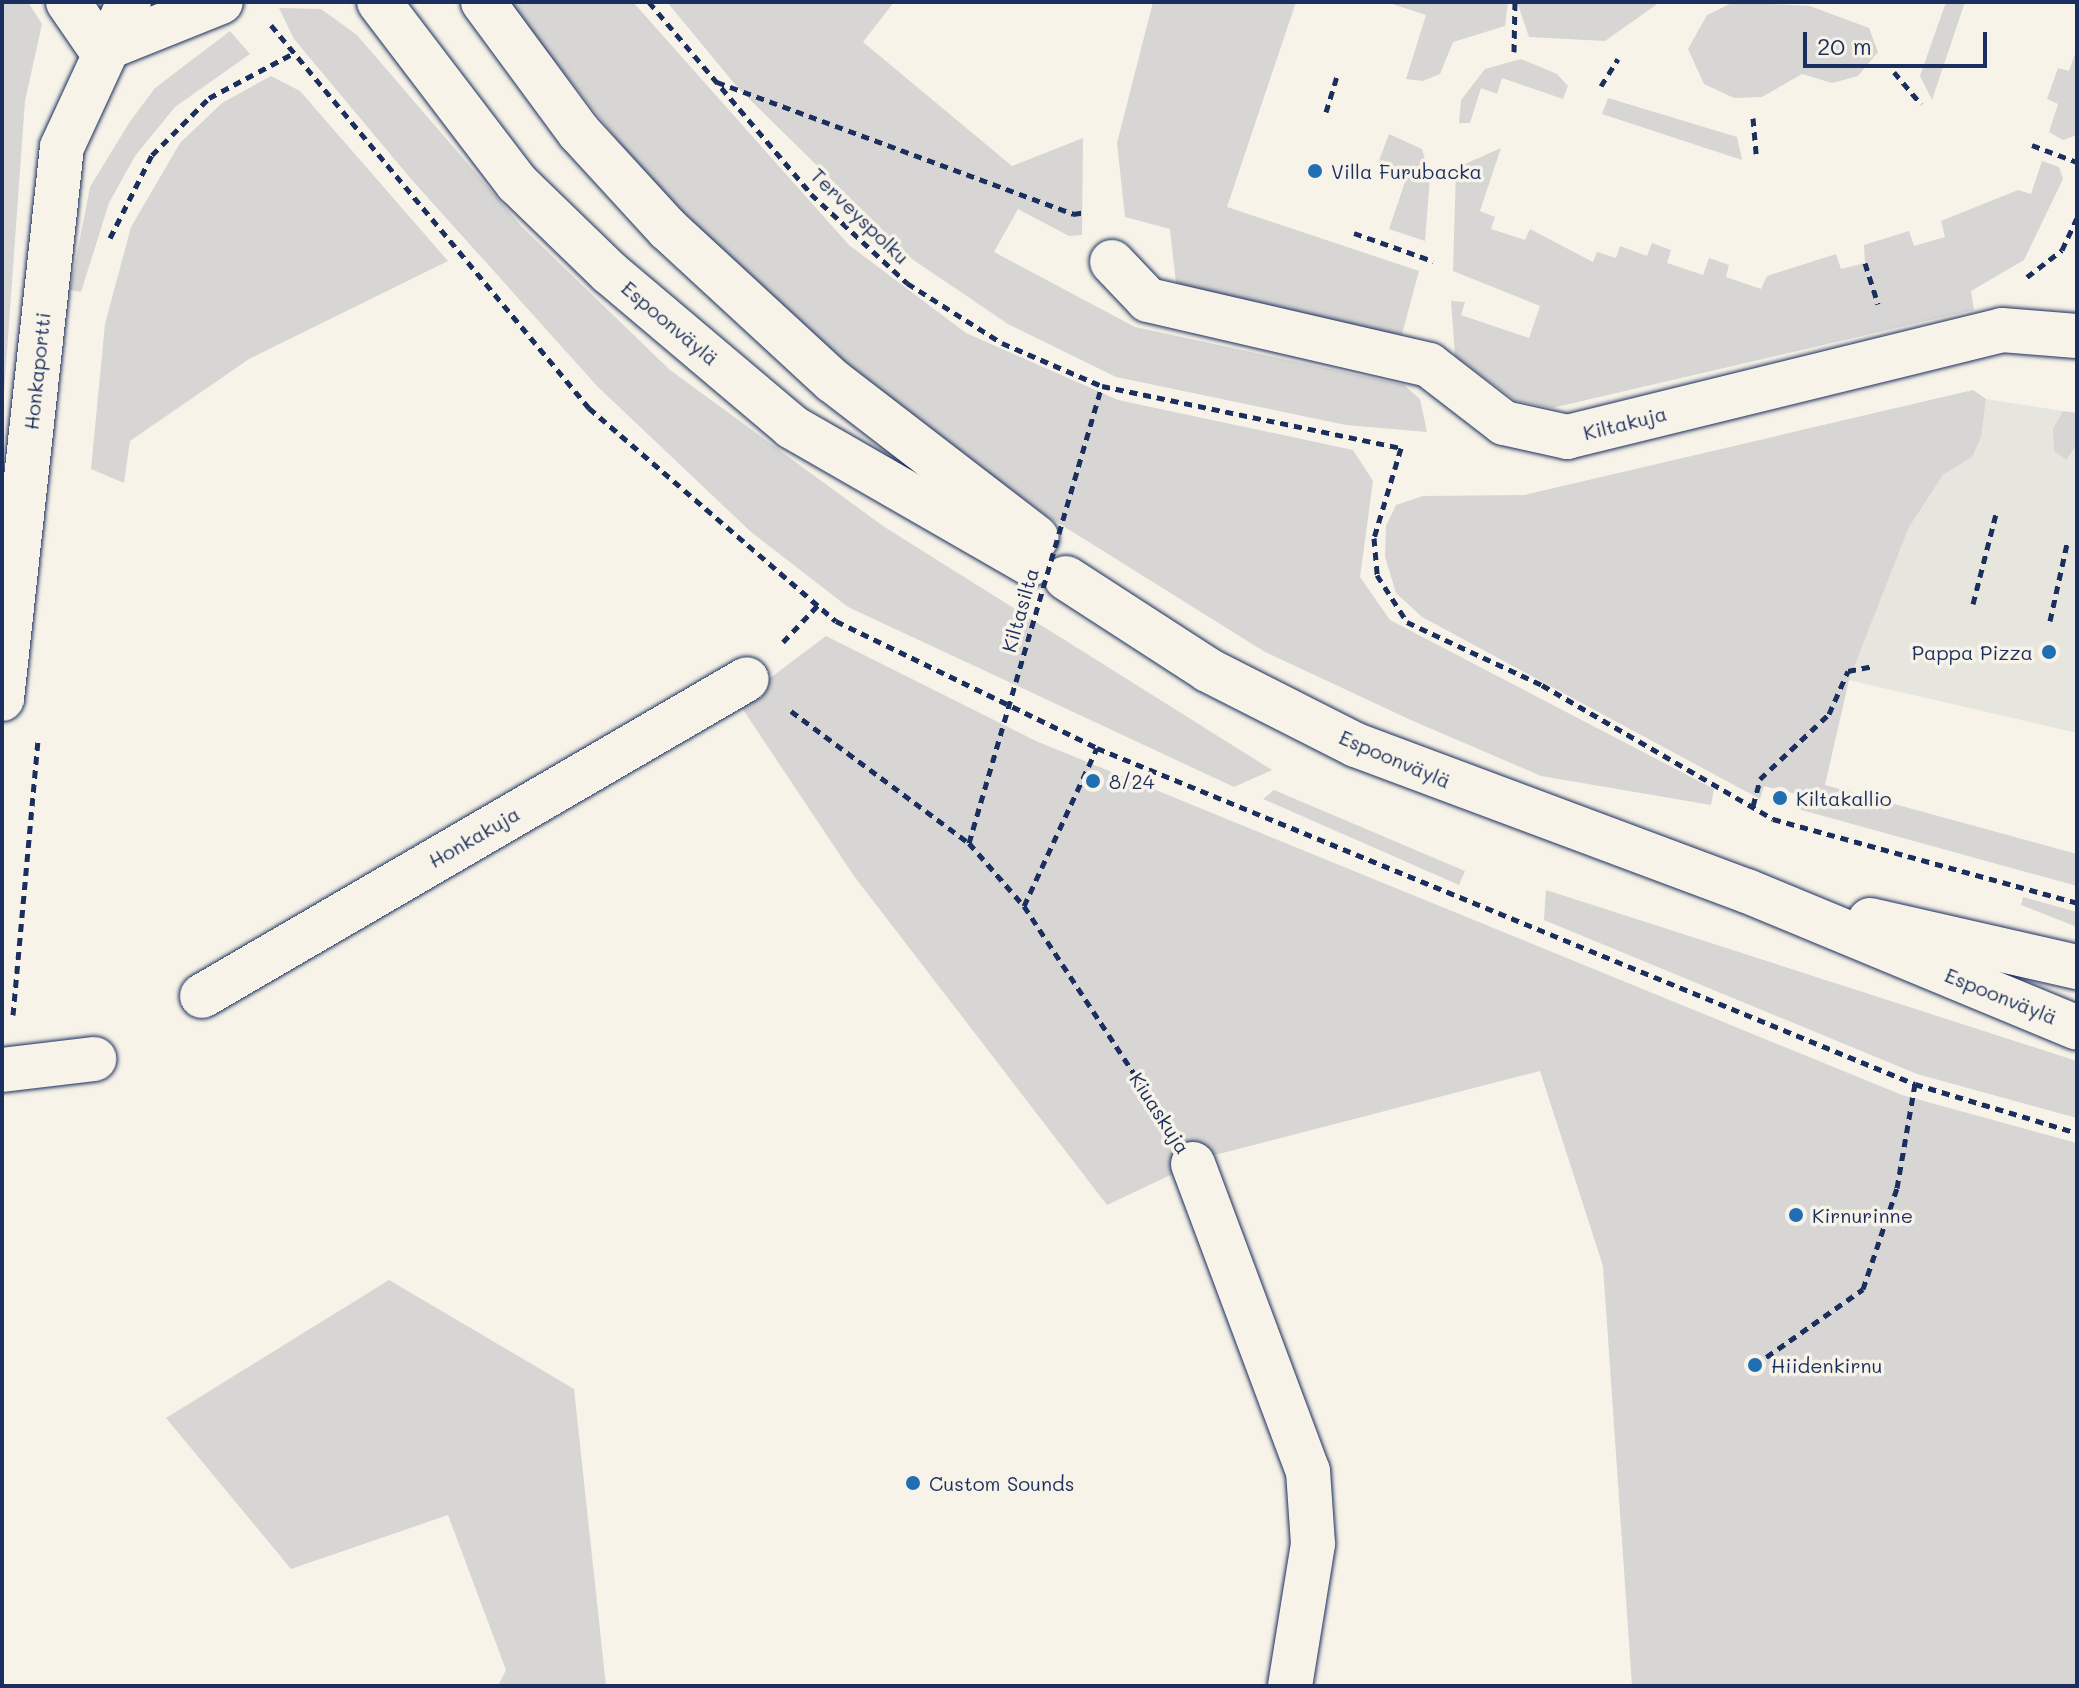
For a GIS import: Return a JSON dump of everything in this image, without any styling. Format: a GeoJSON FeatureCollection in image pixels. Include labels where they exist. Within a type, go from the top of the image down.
{"type":"FeatureCollection","features":[{"type":"Feature","properties":{"kind":"street"},"geometry":{"type":"LineString","coordinates":[[68,2],[101,50],[242,7]]}},
{"type":"Feature","properties":{"kind":"street","name":"Honkaportti"},"geometry":{"type":"LineString","coordinates":[[2,699],[62,147],[101,50],[129,2]]}},
{"type":"Feature","properties":{"kind":"street","name":"Espoonväylä"},"geometry":{"type":"LineString","coordinates":[[379,2],[517,183],[610,273],[792,427],[1044,560],[1208,670],[1356,745],[1747,891],[2077,1028]]}},
{"type":"Feature","properties":{"kind":"street","name":"Espoonväylä"},"geometry":{"type":"LineString","coordinates":[[483,2],[579,132],[668,229],[833,381],[1044,560]]}},
{"type":"Feature","properties":{"kind":"street","name":"Kiltakuja"},"geometry":{"type":"LineString","coordinates":[[1112,262],[1148,300],[1429,365],[1504,423],[1567,437],[2002,330],[2077,336]]}},
{"type":"Feature","properties":{"kind":"street","name":"Honkakuja"},"geometry":{"type":"LineString","coordinates":[[202,996],[747,679]]}},
{"type":"Feature","properties":{"kind":"street","name":"Espoonväylä"},"geometry":{"type":"LineString","coordinates":[[1747,891],[2077,967]]}},
{"type":"Feature","properties":{"kind":"street"},"geometry":{"type":"LineString","coordinates":[[7,1070],[94,1059]]}},
{"type":"Feature","properties":{"kind":"street","name":"Kiuaskuja"},"geometry":{"type":"LineString","coordinates":[[1193,1164],[1308,1471],[1313,1544],[1290,1686]]}},
{"type":"Feature","properties":{"kind":"path","name":"Terveyspolku"},"geometry":{"type":"LineString","coordinates":[[649,2],[811,194],[907,283],[1002,343],[1102,386],[1401,448],[1374,538],[1377,575],[1407,622],[1555,692],[1753,806]]}},
{"type":"Feature","properties":{"kind":"path"},"geometry":{"type":"LineString","coordinates":[[1514,52],[1515,2]]}},
{"type":"Feature","properties":{"kind":"path"},"geometry":{"type":"LineString","coordinates":[[242,7],[292,54],[589,408],[836,621],[1097,748],[1915,1084],[2077,1133]]}},
{"type":"Feature","properties":{"kind":"path"},"geometry":{"type":"LineString","coordinates":[[107,245],[152,155],[209,98],[292,54]]}},
{"type":"Feature","properties":{"kind":"path"},"geometry":{"type":"LineString","coordinates":[[1601,86],[1618,59]]}},
{"type":"Feature","properties":{"kind":"path"},"geometry":{"type":"LineString","coordinates":[[1894,72],[1921,104]]}},
{"type":"Feature","properties":{"kind":"path"},"geometry":{"type":"LineString","coordinates":[[1326,112],[1337,77]]}},
{"type":"Feature","properties":{"kind":"path"},"geometry":{"type":"LineString","coordinates":[[715,81],[1073,214],[1103,209]]}},
{"type":"Feature","properties":{"kind":"path"},"geometry":{"type":"LineString","coordinates":[[1753,118],[1756,154]]}},
{"type":"Feature","properties":{"kind":"path"},"geometry":{"type":"LineString","coordinates":[[2032,145],[2077,162]]}},
{"type":"Feature","properties":{"kind":"path"},"geometry":{"type":"LineString","coordinates":[[2013,287],[2062,250],[2077,218]]}},
{"type":"Feature","properties":{"kind":"path"},"geometry":{"type":"LineString","coordinates":[[1354,233],[1433,261]]}},
{"type":"Feature","properties":{"kind":"path"},"geometry":{"type":"LineString","coordinates":[[1865,263],[1882,317]]}},
{"type":"Feature","properties":{"kind":"path","name":"Kiltasilta"},"geometry":{"type":"LineString","coordinates":[[969,843],[1102,386]]}},
{"type":"Feature","properties":{"kind":"path"},"geometry":{"type":"LineString","coordinates":[[1973,604],[1996,514]]}},
{"type":"Feature","properties":{"kind":"path"},"geometry":{"type":"LineString","coordinates":[[2050,621],[2067,544]]}},
{"type":"Feature","properties":{"kind":"path"},"geometry":{"type":"LineString","coordinates":[[1874,666],[1848,671],[1829,714],[1760,779],[1753,806],[1773,819],[2077,903]]}},
{"type":"Feature","properties":{"kind":"path","name":"Kiuaskuja"},"geometry":{"type":"LineString","coordinates":[[747,679],[969,843],[1024,906],[1193,1164]]}},
{"type":"Feature","properties":{"kind":"path"},"geometry":{"type":"LineString","coordinates":[[7,1070],[13,976],[40,727]]}},
{"type":"Feature","properties":{"kind":"path"},"geometry":{"type":"LineString","coordinates":[[1024,906],[1097,748]]}},
{"type":"Feature","properties":{"kind":"path"},"geometry":{"type":"LineString","coordinates":[[1755,1365],[1863,1289],[1897,1188],[1915,1084]]}},
{"type":"Feature","properties":{"kind":"shaded area"},"geometry":{"type":"Polygon","coordinates":[[[2,2],[28,2],[42,24],[25,101],[2,421],[2,2]]]}},
{"type":"Feature","properties":{"kind":"shaded area"},"geometry":{"type":"Polygon","coordinates":[[[508,2],[633,2],[849,245],[966,333],[1118,400],[1353,450],[1373,481],[1360,577],[1390,620],[1714,789],[1711,805],[1541,776],[1413,721],[1265,652],[1044,514],[837,363],[649,180],[508,2]]]}},
{"type":"Feature","properties":{"kind":"shaded area"},"geometry":{"type":"Polygon","coordinates":[[[667,2],[894,2],[863,42],[1012,166],[1083,138],[1082,235],[1069,236],[1018,209],[994,252],[1135,327],[1404,385],[1420,399],[1427,432],[1346,425],[1116,377],[1008,324],[912,259],[738,88],[667,2]]]}},
{"type":"Feature","properties":{"kind":"shaded area"},"geometry":{"type":"Polygon","coordinates":[[[1153,2],[1296,2],[1227,207],[1419,271],[1402,334],[1322,330],[1177,292],[1170,229],[1125,217],[1117,143],[1153,2]]]}},
{"type":"Feature","properties":{"kind":"shaded area"},"geometry":{"type":"Polygon","coordinates":[[[1386,2],[1508,2],[1505,26],[1453,42],[1440,74],[1423,81],[1406,79],[1426,15],[1386,2]]]}},
{"type":"Feature","properties":{"kind":"shaded area"},"geometry":{"type":"Polygon","coordinates":[[[1517,2],[1660,2],[1605,41],[1529,37],[1517,2]]]}},
{"type":"Feature","properties":{"kind":"shaded area"},"geometry":{"type":"Polygon","coordinates":[[[1734,2],[1810,6],[1869,28],[1878,52],[1858,76],[1832,83],[1802,74],[1762,97],[1734,98],[1704,84],[1688,49],[1707,15],[1734,2]]]}},
{"type":"Feature","properties":{"kind":"shaded area"},"geometry":{"type":"Polygon","coordinates":[[[1946,2],[1965,2],[1932,100],[1920,76],[1946,2]]]}},
{"type":"Feature","properties":{"kind":"shaded area"},"geometry":{"type":"Polygon","coordinates":[[[279,8],[321,9],[357,35],[523,228],[670,370],[883,526],[1272,770],[1234,787],[848,607],[751,532],[598,387],[411,179],[294,39],[279,8]]]}},
{"type":"Feature","properties":{"kind":"shaded area"},"geometry":{"type":"Polygon","coordinates":[[[230,31],[250,54],[175,107],[135,156],[109,203],[81,292],[70,290],[90,187],[129,123],[155,88],[230,31]]]}},
{"type":"Feature","properties":{"kind":"shaded area"},"geometry":{"type":"Polygon","coordinates":[[[2077,48],[2077,135],[2063,140],[2049,132],[2058,104],[2047,99],[2058,68],[2069,71],[2077,48]]]}},
{"type":"Feature","properties":{"kind":"shaded area"},"geometry":{"type":"Polygon","coordinates":[[[1521,59],[1557,74],[1568,86],[1563,99],[1502,78],[1497,94],[1481,88],[1470,123],[1459,123],[1461,100],[1485,69],[1521,59]]]}},
{"type":"Feature","properties":{"kind":"shaded area"},"geometry":{"type":"Polygon","coordinates":[[[271,76],[300,91],[448,261],[249,359],[130,441],[124,483],[91,469],[105,324],[131,227],[180,143],[222,103],[271,76]]]}},
{"type":"Feature","properties":{"kind":"shaded area"},"geometry":{"type":"Polygon","coordinates":[[[1608,98],[1737,137],[1742,160],[1602,114],[1608,98]]]}},
{"type":"Feature","properties":{"kind":"shaded area"},"geometry":{"type":"Polygon","coordinates":[[[1389,134],[1422,149],[1430,177],[1425,241],[1389,229],[1407,176],[1377,166],[1389,134]]]}},
{"type":"Feature","properties":{"kind":"shaded area"},"geometry":{"type":"Polygon","coordinates":[[[1501,148],[1480,211],[1495,217],[1491,229],[1525,240],[1530,229],[1593,262],[1597,252],[1616,258],[1620,246],[1647,256],[1652,243],[1671,250],[1667,263],[1703,275],[1709,258],[1729,265],[1726,277],[1761,289],[1767,276],[1836,254],[1841,269],[1865,263],[1864,245],[1909,231],[1914,246],[1945,237],[1941,221],[2018,190],[2031,194],[2042,161],[2059,167],[2063,179],[2024,260],[1971,291],[1974,310],[1552,408],[1516,401],[1455,356],[1451,301],[1465,302],[1461,315],[1529,338],[1540,306],[1453,271],[1456,168],[1501,148]]]}},
{"type":"Feature","properties":{"kind":"shaded area"},"geometry":{"type":"Polygon","coordinates":[[[1973,390],[1986,399],[1981,437],[1972,457],[1943,475],[1909,527],[1849,680],[1825,785],[2077,854],[2077,886],[1798,809],[1800,795],[1764,786],[1760,799],[1422,617],[1396,593],[1385,557],[1386,526],[1396,505],[1423,496],[1524,495],[1973,390]]]}},
{"type":"Feature","properties":{"kind":"shaded area"},"geometry":{"type":"Polygon","coordinates":[[[1986,399],[2063,411],[2053,430],[2068,460],[2077,444],[2077,733],[1849,680],[1909,527],[1943,475],[1972,457],[1986,399]]]}},
{"type":"Feature","properties":{"kind":"shaded area"},"geometry":{"type":"Polygon","coordinates":[[[2063,411],[2077,413],[2077,444],[2067,460],[2054,451],[2053,429],[2063,411]]]}},
{"type":"Feature","properties":{"kind":"shaded area"},"geometry":{"type":"Polygon","coordinates":[[[826,636],[1036,741],[1902,1095],[2077,1143],[2077,1686],[1632,1686],[1603,1266],[1540,1071],[1211,1156],[1107,1205],[854,876],[738,702],[826,636]]]}},
{"type":"Feature","properties":{"kind":"shaded area"},"geometry":{"type":"Polygon","coordinates":[[[1274,790],[1465,871],[1459,885],[1263,799],[1274,790]]]}},
{"type":"Feature","properties":{"kind":"shaded area"},"geometry":{"type":"Polygon","coordinates":[[[1546,890],[2077,1061],[2077,1118],[1917,1074],[1544,920],[1546,890]]]}},
{"type":"Feature","properties":{"kind":"shaded area"},"geometry":{"type":"Polygon","coordinates":[[[2023,897],[2077,912],[2077,927],[2021,905],[2023,897]]]}},
{"type":"Feature","properties":{"kind":"shaded area"},"geometry":{"type":"Polygon","coordinates":[[[389,1280],[574,1389],[606,1686],[498,1686],[506,1670],[448,1515],[291,1569],[166,1418],[389,1280]]]}},
{"type":"Feature","properties":{"kind":"place","name":"Villa Furubacka"},"geometry":{"type":"Point","coordinates":[1315,171]}},
{"type":"Feature","properties":{"kind":"place","name":"Pappa Pizza"},"geometry":{"type":"Point","coordinates":[2049,652]}},
{"type":"Feature","properties":{"kind":"place","name":"8/24"},"geometry":{"type":"Point","coordinates":[1093,781]}},
{"type":"Feature","properties":{"kind":"place","name":"Kiltakallio"},"geometry":{"type":"Point","coordinates":[1780,798]}},
{"type":"Feature","properties":{"kind":"place","name":"Kirnurinne"},"geometry":{"type":"Point","coordinates":[1796,1215]}},
{"type":"Feature","properties":{"kind":"place","name":"Hiidenkirnu"},"geometry":{"type":"Point","coordinates":[1755,1365]}},
{"type":"Feature","properties":{"kind":"place","name":"Custom Sounds"},"geometry":{"type":"Point","coordinates":[913,1483]}}]}
